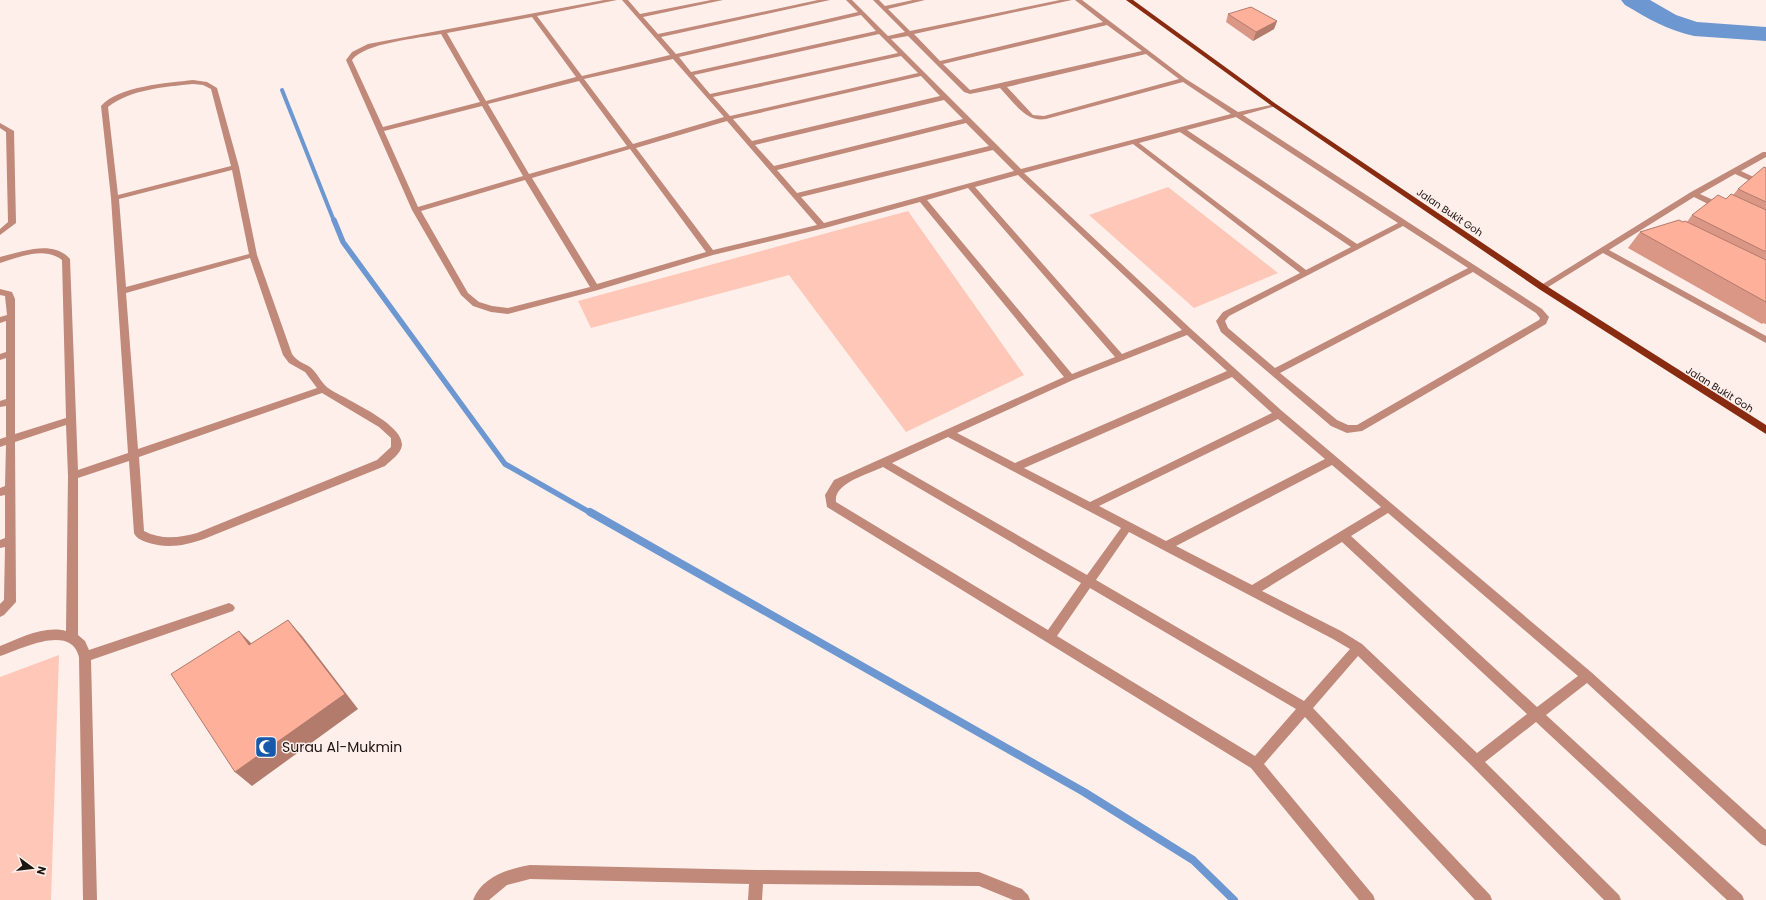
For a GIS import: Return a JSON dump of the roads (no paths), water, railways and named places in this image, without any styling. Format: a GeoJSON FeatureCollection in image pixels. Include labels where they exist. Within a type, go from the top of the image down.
{"type":"FeatureCollection","features":[{"type":"Feature","properties":{"kind":"main road","name":"Jalan Bukit Goh"},"geometry":{"type":"LineString","coordinates":[[1129,0],[1274,105],[1542,287],[1766,430]]}},
{"type":"Feature","properties":{"kind":"street"},"geometry":{"type":"LineString","coordinates":[[614,0],[368,46],[354,52],[348,60],[416,210],[465,295],[476,304],[491,309],[508,311],[595,288],[711,253],[822,226],[1019,172],[1274,105]]}},
{"type":"Feature","properties":{"kind":"street"},"geometry":{"type":"LineString","coordinates":[[625,0],[822,226]]}},
{"type":"Feature","properties":{"kind":"street"},"geometry":{"type":"LineString","coordinates":[[639,16],[720,0]]}},
{"type":"Feature","properties":{"kind":"street"},"geometry":{"type":"LineString","coordinates":[[657,36],[827,0]]}},
{"type":"Feature","properties":{"kind":"street"},"geometry":{"type":"LineString","coordinates":[[849,0],[1019,172],[1188,331],[1332,460],[1586,676],[1766,839]]}},
{"type":"Feature","properties":{"kind":"street"},"geometry":{"type":"LineString","coordinates":[[876,0],[966,91],[974,92],[1002,86],[1147,52]]}},
{"type":"Feature","properties":{"kind":"street"},"geometry":{"type":"LineString","coordinates":[[883,8],[922,0]]}},
{"type":"Feature","properties":{"kind":"street"},"geometry":{"type":"LineString","coordinates":[[887,38],[909,35],[1069,0]]}},
{"type":"Feature","properties":{"kind":"street"},"geometry":{"type":"LineString","coordinates":[[1078,0],[1184,80],[1402,224],[1539,310],[1545,317],[1543,322],[1359,428],[1347,429],[1334,423],[1224,330],[1220,321],[1226,314],[1402,224]]}},
{"type":"Feature","properties":{"kind":"street"},"geometry":{"type":"LineString","coordinates":[[381,130],[582,78],[862,12]]}},
{"type":"Feature","properties":{"kind":"street"},"geometry":{"type":"LineString","coordinates":[[533,15],[582,78],[631,147],[711,253]]}},
{"type":"Feature","properties":{"kind":"street"},"geometry":{"type":"LineString","coordinates":[[938,63],[1107,22]]}},
{"type":"Feature","properties":{"kind":"street"},"geometry":{"type":"LineString","coordinates":[[443,32],[485,102],[527,177],[595,288]]}},
{"type":"Feature","properties":{"kind":"street"},"geometry":{"type":"LineString","coordinates":[[690,74],[880,32]]}},
{"type":"Feature","properties":{"kind":"street"},"geometry":{"type":"LineString","coordinates":[[709,96],[902,54]]}},
{"type":"Feature","properties":{"kind":"street"},"geometry":{"type":"LineString","coordinates":[[416,210],[729,118],[923,74]]}},
{"type":"Feature","properties":{"kind":"street"},"geometry":{"type":"LineString","coordinates":[[1002,86],[1031,116],[1044,118],[1184,80]]}},
{"type":"Feature","properties":{"kind":"street"},"geometry":{"type":"LineString","coordinates":[[193,82],[211,85],[214,88],[235,168],[253,255],[288,355],[292,361],[308,370],[323,389],[382,424],[395,436],[397,443],[396,449],[381,463],[200,536],[180,542],[165,542],[145,538],[139,533],[123,291],[115,198],[104,106],[125,95],[169,85],[193,82]]}},
{"type":"Feature","properties":{"kind":"street"},"geometry":{"type":"LineString","coordinates":[[750,144],[946,97]]}},
{"type":"Feature","properties":{"kind":"street"},"geometry":{"type":"LineString","coordinates":[[771,169],[968,120]]}},
{"type":"Feature","properties":{"kind":"street"},"geometry":{"type":"LineString","coordinates":[[0,125],[10,131],[12,223],[0,233]]}},
{"type":"Feature","properties":{"kind":"street"},"geometry":{"type":"LineString","coordinates":[[1181,130],[1356,247]]}},
{"type":"Feature","properties":{"kind":"street"},"geometry":{"type":"LineString","coordinates":[[1134,142],[1305,273]]}},
{"type":"Feature","properties":{"kind":"street"},"geometry":{"type":"LineString","coordinates":[[795,196],[995,147]]}},
{"type":"Feature","properties":{"kind":"street"},"geometry":{"type":"LineString","coordinates":[[1542,287],[1603,250],[1654,222],[1694,194],[1766,154]]}},
{"type":"Feature","properties":{"kind":"street"},"geometry":{"type":"LineString","coordinates":[[115,198],[235,168]]}},
{"type":"Feature","properties":{"kind":"street"},"geometry":{"type":"LineString","coordinates":[[1735,171],[1766,186]]}},
{"type":"Feature","properties":{"kind":"street"},"geometry":{"type":"LineString","coordinates":[[970,186],[1121,358]]}},
{"type":"Feature","properties":{"kind":"street"},"geometry":{"type":"LineString","coordinates":[[1694,194],[1730,212]]}},
{"type":"Feature","properties":{"kind":"street"},"geometry":{"type":"LineString","coordinates":[[922,199],[1070,378]]}},
{"type":"Feature","properties":{"kind":"street"},"geometry":{"type":"LineString","coordinates":[[1603,250],[1764,337]]}},
{"type":"Feature","properties":{"kind":"street"},"geometry":{"type":"LineString","coordinates":[[0,260],[29,252],[44,251],[56,252],[66,259],[73,476],[72,637]]}},
{"type":"Feature","properties":{"kind":"street"},"geometry":{"type":"LineString","coordinates":[[123,291],[253,255]]}},
{"type":"Feature","properties":{"kind":"street"},"geometry":{"type":"LineString","coordinates":[[1274,372],[1473,269]]}},
{"type":"Feature","properties":{"kind":"street"},"geometry":{"type":"LineString","coordinates":[[0,292],[9,294],[11,299],[10,489],[5,542],[10,602],[2,611]]}},
{"type":"Feature","properties":{"kind":"street"},"geometry":{"type":"LineString","coordinates":[[0,320],[11,317]]}},
{"type":"Feature","properties":{"kind":"street"},"geometry":{"type":"LineString","coordinates":[[1188,331],[1070,378],[838,483],[830,493],[829,498],[831,504],[1256,764],[1368,900]]}},
{"type":"Feature","properties":{"kind":"street"},"geometry":{"type":"LineString","coordinates":[[0,358],[11,354]]}},
{"type":"Feature","properties":{"kind":"street"},"geometry":{"type":"LineString","coordinates":[[1015,467],[1234,372]]}},
{"type":"Feature","properties":{"kind":"street"},"geometry":{"type":"LineString","coordinates":[[73,476],[323,389]]}},
{"type":"Feature","properties":{"kind":"street"},"geometry":{"type":"LineString","coordinates":[[0,404],[10,401]]}},
{"type":"Feature","properties":{"kind":"street"},"geometry":{"type":"LineString","coordinates":[[1088,507],[1279,414]]}},
{"type":"Feature","properties":{"kind":"street"},"geometry":{"type":"LineString","coordinates":[[0,443],[71,420]]}},
{"type":"Feature","properties":{"kind":"street"},"geometry":{"type":"LineString","coordinates":[[948,433],[1337,635],[1358,648],[1476,761],[1614,900]]}},
{"type":"Feature","properties":{"kind":"street"},"geometry":{"type":"LineString","coordinates":[[1166,546],[1332,460]]}},
{"type":"Feature","properties":{"kind":"street"},"geometry":{"type":"LineString","coordinates":[[884,462],[1305,708],[1485,900]]}},
{"type":"Feature","properties":{"kind":"street"},"geometry":{"type":"LineString","coordinates":[[0,492],[10,489]]}},
{"type":"Feature","properties":{"kind":"street"},"geometry":{"type":"LineString","coordinates":[[1252,592],[1342,535],[1388,508]]}},
{"type":"Feature","properties":{"kind":"street"},"geometry":{"type":"LineString","coordinates":[[1049,638],[1127,527]]}},
{"type":"Feature","properties":{"kind":"street"},"geometry":{"type":"LineString","coordinates":[[1342,535],[1738,900]]}},
{"type":"Feature","properties":{"kind":"street"},"geometry":{"type":"LineString","coordinates":[[85,657],[229,608]]}},
{"type":"Feature","properties":{"kind":"street"},"geometry":{"type":"LineString","coordinates":[[0,651],[30,640],[54,634],[72,637],[82,646],[85,657],[90,900]]}},
{"type":"Feature","properties":{"kind":"street"},"geometry":{"type":"LineString","coordinates":[[1256,764],[1358,648]]}},
{"type":"Feature","properties":{"kind":"street"},"geometry":{"type":"LineString","coordinates":[[1476,761],[1537,716],[1586,676]]}},
{"type":"Feature","properties":{"kind":"street"},"geometry":{"type":"LineString","coordinates":[[480,900],[491,886],[503,878],[530,872],[757,877],[979,879],[1017,894],[1023,900]]}},
{"type":"Feature","properties":{"kind":"street"},"geometry":{"type":"LineString","coordinates":[[755,900],[757,877]]}},
{"type":"Feature","properties":{"kind":"waterway"},"geometry":{"type":"LineString","coordinates":[[1633,0],[1667,20],[1694,29],[1766,34]]}},
{"type":"Feature","properties":{"kind":"waterway"},"geometry":{"type":"LineString","coordinates":[[282,90],[334,221]]}},
{"type":"Feature","properties":{"kind":"waterway"},"geometry":{"type":"LineString","coordinates":[[334,220],[343,242],[505,464],[591,513]]}},
{"type":"Feature","properties":{"kind":"waterway"},"geometry":{"type":"LineString","coordinates":[[590,512],[1084,792],[1193,860],[1234,900]]}},
{"type":"Feature","properties":{"kind":"place","name":"Surau Al-Mukmin"},"geometry":{"type":"Point","coordinates":[266,747]}}]}
